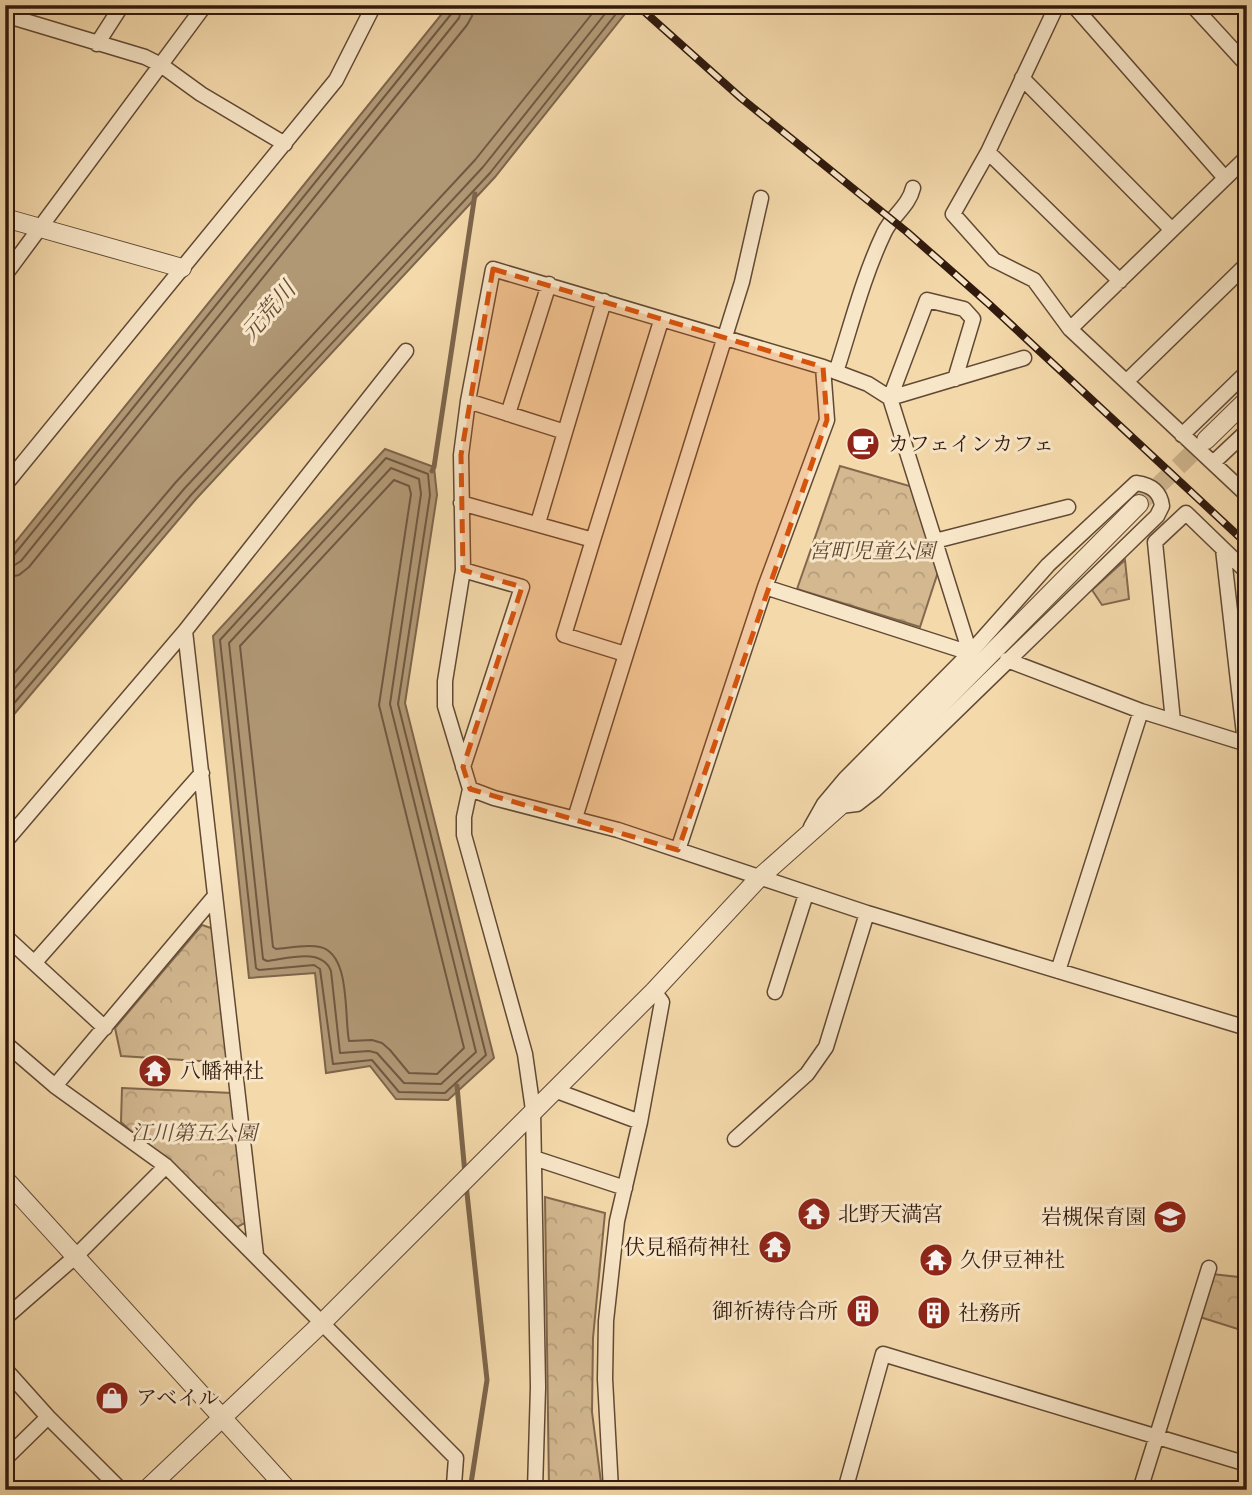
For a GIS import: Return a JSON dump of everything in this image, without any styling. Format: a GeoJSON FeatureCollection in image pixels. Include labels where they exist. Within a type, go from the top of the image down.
{"type":"FeatureCollection","features":[{"type":"Feature","properties":{"kind":"street"},"geometry":{"type":"LineString","coordinates":[[97,44],[122,5]]}},
{"type":"Feature","properties":{"kind":"street"},"geometry":{"type":"LineString","coordinates":[[5,275],[205,5]]}},
{"type":"Feature","properties":{"kind":"street"},"geometry":{"type":"LineString","coordinates":[[5,485],[336,80],[374,5]]}},
{"type":"Feature","properties":{"kind":"street"},"geometry":{"type":"LineString","coordinates":[[1057,5],[988,152],[953,214],[994,260],[1034,280],[1070,329],[1247,495]]}},
{"type":"Feature","properties":{"kind":"street"},"geometry":{"type":"LineString","coordinates":[[1073,5],[1225,178]]}},
{"type":"Feature","properties":{"kind":"street"},"geometry":{"type":"LineString","coordinates":[[1192,5],[1247,65]]}},
{"type":"Feature","properties":{"kind":"street"},"geometry":{"type":"LineString","coordinates":[[5,15],[145,57],[285,144]]}},
{"type":"Feature","properties":{"kind":"street"},"geometry":{"type":"LineString","coordinates":[[1022,78],[1171,229]]}},
{"type":"Feature","properties":{"kind":"street"},"geometry":{"type":"LineString","coordinates":[[988,152],[1120,281]]}},
{"type":"Feature","properties":{"kind":"street"},"geometry":{"type":"LineString","coordinates":[[1070,329],[1247,157]]}},
{"type":"Feature","properties":{"kind":"street"},"geometry":{"type":"LineString","coordinates":[[678,850],[765,587],[827,420],[830,370],[885,230],[911,196],[913,188]]}},
{"type":"Feature","properties":{"kind":"street"},"geometry":{"type":"LineString","coordinates":[[575,818],[742,282],[761,198]]}},
{"type":"Feature","properties":{"kind":"street"},"geometry":{"type":"LineString","coordinates":[[5,218],[181,268]]}},
{"type":"Feature","properties":{"kind":"street"},"geometry":{"type":"LineString","coordinates":[[1127,381],[1247,264]]}},
{"type":"Feature","properties":{"kind":"street"},"geometry":{"type":"LineString","coordinates":[[535,1490],[538,1387],[533,1110],[525,1054],[464,835],[464,817],[470,789],[445,706],[445,681],[463,570],[461,455],[468,401],[493,270],[830,370],[869,384],[890,398],[1024,358]]}},
{"type":"Feature","properties":{"kind":"street"},"geometry":{"type":"LineString","coordinates":[[508,414],[549,285]]}},
{"type":"Feature","properties":{"kind":"street"},"geometry":{"type":"LineString","coordinates":[[955,379],[973,319],[964,309],[927,300],[890,398],[970,653]]}},
{"type":"Feature","properties":{"kind":"street"},"geometry":{"type":"LineString","coordinates":[[538,523],[604,301]]}},
{"type":"Feature","properties":{"kind":"street"},"geometry":{"type":"LineString","coordinates":[[625,654],[564,635],[661,321]]}},
{"type":"Feature","properties":{"kind":"street"},"geometry":{"type":"LineString","coordinates":[[5,842],[185,631],[406,351]]}},
{"type":"Feature","properties":{"kind":"street"},"geometry":{"type":"LineString","coordinates":[[1182,435],[1247,372]]}},
{"type":"Feature","properties":{"kind":"street"},"geometry":{"type":"LineString","coordinates":[[1206,440],[1247,400]]}},
{"type":"Feature","properties":{"kind":"street"},"geometry":{"type":"LineString","coordinates":[[468,401],[565,432]]}},
{"type":"Feature","properties":{"kind":"street"},"geometry":{"type":"LineString","coordinates":[[1214,462],[1247,431]]}},
{"type":"Feature","properties":{"kind":"street"},"geometry":{"type":"LineString","coordinates":[[806,837],[824,804],[845,779],[970,653],[1048,565],[1136,483],[1148,484],[1160,496],[1162,506],[1157,516],[875,790],[857,804],[841,806]]}},
{"type":"Feature","properties":{"kind":"street"},"geometry":{"type":"LineString","coordinates":[[461,502],[593,540]]}},
{"type":"Feature","properties":{"kind":"street"},"geometry":{"type":"LineString","coordinates":[[146,1490],[322,1323],[654,990],[758,878],[841,806],[1139,504]]}},
{"type":"Feature","properties":{"kind":"street"},"geometry":{"type":"LineString","coordinates":[[935,541],[1068,507]]}},
{"type":"Feature","properties":{"kind":"street"},"geometry":{"type":"LineString","coordinates":[[1173,721],[1155,542],[1186,513],[1247,572]]}},
{"type":"Feature","properties":{"kind":"street"},"geometry":{"type":"LineString","coordinates":[[1007,660],[1141,711],[1246,744],[1223,549]]}},
{"type":"Feature","properties":{"kind":"street"},"geometry":{"type":"LineString","coordinates":[[463,570],[522,587],[463,767]]}},
{"type":"Feature","properties":{"kind":"street"},"geometry":{"type":"LineString","coordinates":[[765,587],[970,653]]}},
{"type":"Feature","properties":{"kind":"street"},"geometry":{"type":"LineString","coordinates":[[185,631],[256,1255]]}},
{"type":"Feature","properties":{"kind":"street"},"geometry":{"type":"LineString","coordinates":[[1058,971],[1141,711]]}},
{"type":"Feature","properties":{"kind":"street"},"geometry":{"type":"LineString","coordinates":[[35,962],[202,773]]}},
{"type":"Feature","properties":{"kind":"street"},"geometry":{"type":"LineString","coordinates":[[470,789],[494,799],[575,818],[867,913],[1247,1027]]}},
{"type":"Feature","properties":{"kind":"street"},"geometry":{"type":"LineString","coordinates":[[775,992],[806,894]]}},
{"type":"Feature","properties":{"kind":"street"},"geometry":{"type":"LineString","coordinates":[[55,1086],[214,897]]}},
{"type":"Feature","properties":{"kind":"street"},"geometry":{"type":"LineString","coordinates":[[735,1139],[807,1074],[826,1047],[867,913]]}},
{"type":"Feature","properties":{"kind":"street"},"geometry":{"type":"LineString","coordinates":[[5,936],[106,1028]]}},
{"type":"Feature","properties":{"kind":"street"},"geometry":{"type":"LineString","coordinates":[[611,1490],[604,1379],[606,1321],[617,1221],[640,1122],[662,1002],[654,990]]}},
{"type":"Feature","properties":{"kind":"street"},"geometry":{"type":"LineString","coordinates":[[5,1043],[55,1086],[166,1166],[256,1255],[456,1458],[454,1485],[449,1490]]}},
{"type":"Feature","properties":{"kind":"street"},"geometry":{"type":"LineString","coordinates":[[554,1090],[640,1122]]}},
{"type":"Feature","properties":{"kind":"street"},"geometry":{"type":"LineString","coordinates":[[534,1158],[625,1188]]}},
{"type":"Feature","properties":{"kind":"street"},"geometry":{"type":"LineString","coordinates":[[5,1318],[75,1257],[166,1166]]}},
{"type":"Feature","properties":{"kind":"street"},"geometry":{"type":"LineString","coordinates":[[5,1179],[288,1490]]}},
{"type":"Feature","properties":{"kind":"street"},"geometry":{"type":"LineString","coordinates":[[1140,1490],[1209,1268]]}},
{"type":"Feature","properties":{"kind":"street"},"geometry":{"type":"LineString","coordinates":[[845,1490],[883,1354],[1247,1464]]}},
{"type":"Feature","properties":{"kind":"street"},"geometry":{"type":"LineString","coordinates":[[5,1369],[48,1417],[119,1488]]}},
{"type":"Feature","properties":{"kind":"street"},"geometry":{"type":"LineString","coordinates":[[5,1459],[48,1417]]}},
{"type":"Feature","properties":{"kind":"highlighted area"},"geometry":{"type":"Polygon","coordinates":[[[493,269],[823,367],[827,420],[678,850],[470,789],[463,767],[522,587],[463,570],[461,455],[493,269]]]}},
{"type":"Feature","properties":{"kind":"green space","name":"宮町児童公園"},"geometry":{"type":"Polygon","coordinates":[[[840,466],[913,487],[938,572],[920,627],[797,589],[840,466]]]}},
{"type":"Feature","properties":{"kind":"green space"},"geometry":{"type":"Polygon","coordinates":[[[1125,560],[1129,599],[1102,605],[1092,590],[1125,560]]]}},
{"type":"Feature","properties":{"kind":"green space","name":"江川第五公園"},"geometry":{"type":"Polygon","coordinates":[[[202,925],[214,929],[230,1063],[121,1056],[115,1028],[202,925]]]}},
{"type":"Feature","properties":{"kind":"green space","name":"江川第五公園"},"geometry":{"type":"Polygon","coordinates":[[[122,1088],[232,1093],[247,1222],[235,1228],[121,1122],[122,1088]]]}},
{"type":"Feature","properties":{"kind":"green space"},"geometry":{"type":"Polygon","coordinates":[[[545,1197],[605,1213],[593,1338],[592,1412],[602,1490],[549,1490],[545,1197]]]}},
{"type":"Feature","properties":{"kind":"green space"},"geometry":{"type":"Polygon","coordinates":[[[1212,1274],[1247,1278],[1247,1332],[1200,1317],[1212,1274]]]}},
{"type":"Feature","properties":{"kind":"water","name":"元荒川"},"geometry":{"type":"Polygon","coordinates":[[[449,5],[632,5],[495,177],[196,499],[5,725],[5,555],[449,5]]]}},
{"type":"Feature","properties":{"kind":"water"},"geometry":{"type":"Polygon","coordinates":[[[385,449],[434,467],[437,495],[405,703],[494,1058],[448,1100],[396,1099],[370,1066],[326,1073],[315,973],[249,978],[213,636],[385,449]]]}},
{"type":"Feature","properties":{"kind":"waterway"},"geometry":{"type":"LineString","coordinates":[[432,471],[475,194]]}},
{"type":"Feature","properties":{"kind":"waterway"},"geometry":{"type":"LineString","coordinates":[[457,1086],[465,1174]]}},
{"type":"Feature","properties":{"kind":"waterway"},"geometry":{"type":"LineString","coordinates":[[466,1184],[487,1380],[470,1490]]}},
{"type":"Feature","properties":{"kind":"tunnel"},"geometry":{"type":"LineString","coordinates":[[1139,504],[1206,440]]}},
{"type":"Feature","properties":{"kind":"railway"},"geometry":{"type":"LineString","coordinates":[[637,5],[741,98],[907,232],[990,305],[1247,544]]}},
{"type":"Feature","properties":{"kind":"place","name":"カフェインカフェ"},"geometry":{"type":"Point","coordinates":[863,444]}},
{"type":"Feature","properties":{"kind":"place","name":"八幡神社"},"geometry":{"type":"Point","coordinates":[155,1071]}},
{"type":"Feature","properties":{"kind":"place","name":"北野天満宮"},"geometry":{"type":"Point","coordinates":[814,1214]}},
{"type":"Feature","properties":{"kind":"place","name":"岩槻保育園"},"geometry":{"type":"Point","coordinates":[1170,1217]}},
{"type":"Feature","properties":{"kind":"place","name":"伏見稲荷神社"},"geometry":{"type":"Point","coordinates":[775,1247]}},
{"type":"Feature","properties":{"kind":"place","name":"久伊豆神社"},"geometry":{"type":"Point","coordinates":[936,1260]}},
{"type":"Feature","properties":{"kind":"place","name":"御祈祷待合所"},"geometry":{"type":"Point","coordinates":[863,1311]}},
{"type":"Feature","properties":{"kind":"place","name":"社務所"},"geometry":{"type":"Point","coordinates":[934,1313]}},
{"type":"Feature","properties":{"kind":"place","name":"アベイル"},"geometry":{"type":"Point","coordinates":[112,1398]}}]}
